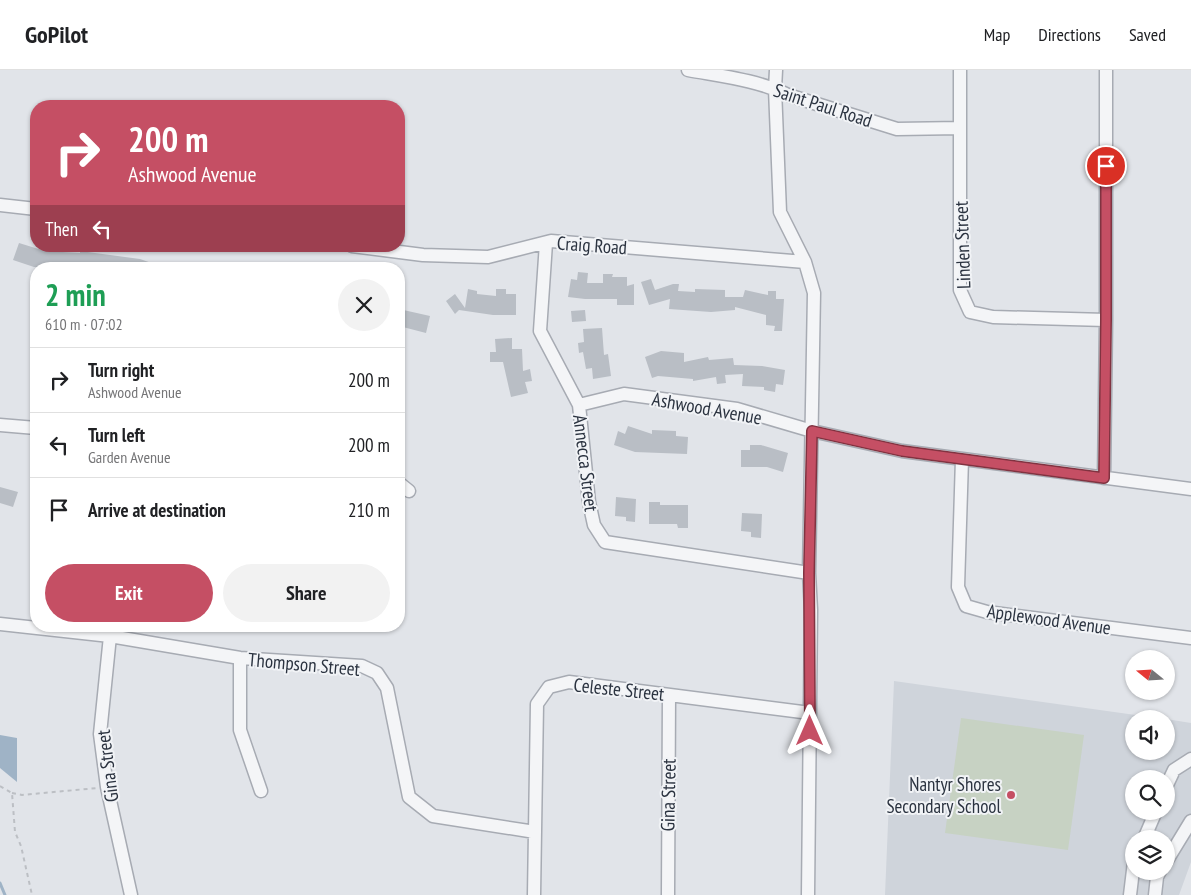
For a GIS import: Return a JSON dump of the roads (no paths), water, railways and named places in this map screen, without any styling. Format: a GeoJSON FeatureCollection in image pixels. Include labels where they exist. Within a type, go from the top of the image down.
{"type":"FeatureCollection","features":[{"type":"Feature","properties":{"kind":"street","name":"Saint Paul Road"},"geometry":{"type":"LineString","coordinates":[[688,70],[775,89],[788,95],[897,129],[960,128]]}},
{"type":"Feature","properties":{"kind":"street"},"geometry":{"type":"LineString","coordinates":[[776,70],[775,89],[780,212],[805,262],[814,293],[809,573],[808,895]]}},
{"type":"Feature","properties":{"kind":"street","name":"Linden Street"},"geometry":{"type":"LineString","coordinates":[[960,70],[960,290],[970,312],[993,317],[1106,320]]}},
{"type":"Feature","properties":{"kind":"street"},"geometry":{"type":"LineString","coordinates":[[1104,478],[1106,70]]}},
{"type":"Feature","properties":{"kind":"street"},"geometry":{"type":"LineString","coordinates":[[0,204],[30,208]]}},
{"type":"Feature","properties":{"kind":"street","name":"Craig Road"},"geometry":{"type":"LineString","coordinates":[[400,252],[424,255],[488,257],[552,241],[805,262]]}},
{"type":"Feature","properties":{"kind":"street","name":"Annecca Street"},"geometry":{"type":"LineString","coordinates":[[546,243],[540,332],[579,405],[589,502],[594,524],[605,542],[809,573]]}},
{"type":"Feature","properties":{"kind":"street","name":"Ashwood Avenue"},"geometry":{"type":"LineString","coordinates":[[579,405],[624,394],[737,409],[812,431],[902,451],[1191,489]]}},
{"type":"Feature","properties":{"kind":"street"},"geometry":{"type":"LineString","coordinates":[[0,425],[30,427]]}},
{"type":"Feature","properties":{"kind":"street","name":"Applewood Avenue"},"geometry":{"type":"LineString","coordinates":[[962,459],[958,587],[966,606],[987,612],[1191,638]]}},
{"type":"Feature","properties":{"kind":"street","name":"Thompson Street"},"geometry":{"type":"LineString","coordinates":[[0,624],[30,627]]}},
{"type":"Feature","properties":{"kind":"street","name":"Thompson Street"},"geometry":{"type":"LineString","coordinates":[[73,632],[110,636],[240,658],[362,666],[377,673],[387,688],[409,797],[433,816],[535,832]]}},
{"type":"Feature","properties":{"kind":"street","name":"Gina Street"},"geometry":{"type":"LineString","coordinates":[[110,636],[100,734],[107,787],[131,895]]}},
{"type":"Feature","properties":{"kind":"street"},"geometry":{"type":"LineString","coordinates":[[240,658],[240,730],[261,791]]}},
{"type":"Feature","properties":{"kind":"street","name":"Celeste Street"},"geometry":{"type":"LineString","coordinates":[[534,895],[537,704],[549,687],[569,682],[810,713]]}},
{"type":"Feature","properties":{"kind":"street","name":"Gina Street"},"geometry":{"type":"LineString","coordinates":[[668,895],[669,695]]}},
{"type":"Feature","properties":{"kind":"street"},"geometry":{"type":"LineString","coordinates":[[1174,770],[1191,759]]}},
{"type":"Feature","properties":{"kind":"street"},"geometry":{"type":"LineString","coordinates":[[1175,847],[1191,821]]}},
{"type":"Feature","properties":{"kind":"street"},"geometry":{"type":"LineString","coordinates":[[1130,895],[1132,880]]}},
{"type":"Feature","properties":{"kind":"street"},"geometry":{"type":"LineString","coordinates":[[1155,895],[1157,880]]}},
{"type":"Feature","properties":{"kind":"water"},"geometry":{"type":"Polygon","coordinates":[[[0,735],[17,738],[17,782],[0,768],[0,735]]]}},
{"type":"Feature","properties":{"kind":"waterway"},"geometry":{"type":"LineString","coordinates":[[0,883],[5,895]]}},
{"type":"Feature","properties":{"kind":"place","name":"Nantyr Shores Secondary School"},"geometry":{"type":"Point","coordinates":[1011,795]}}]}
